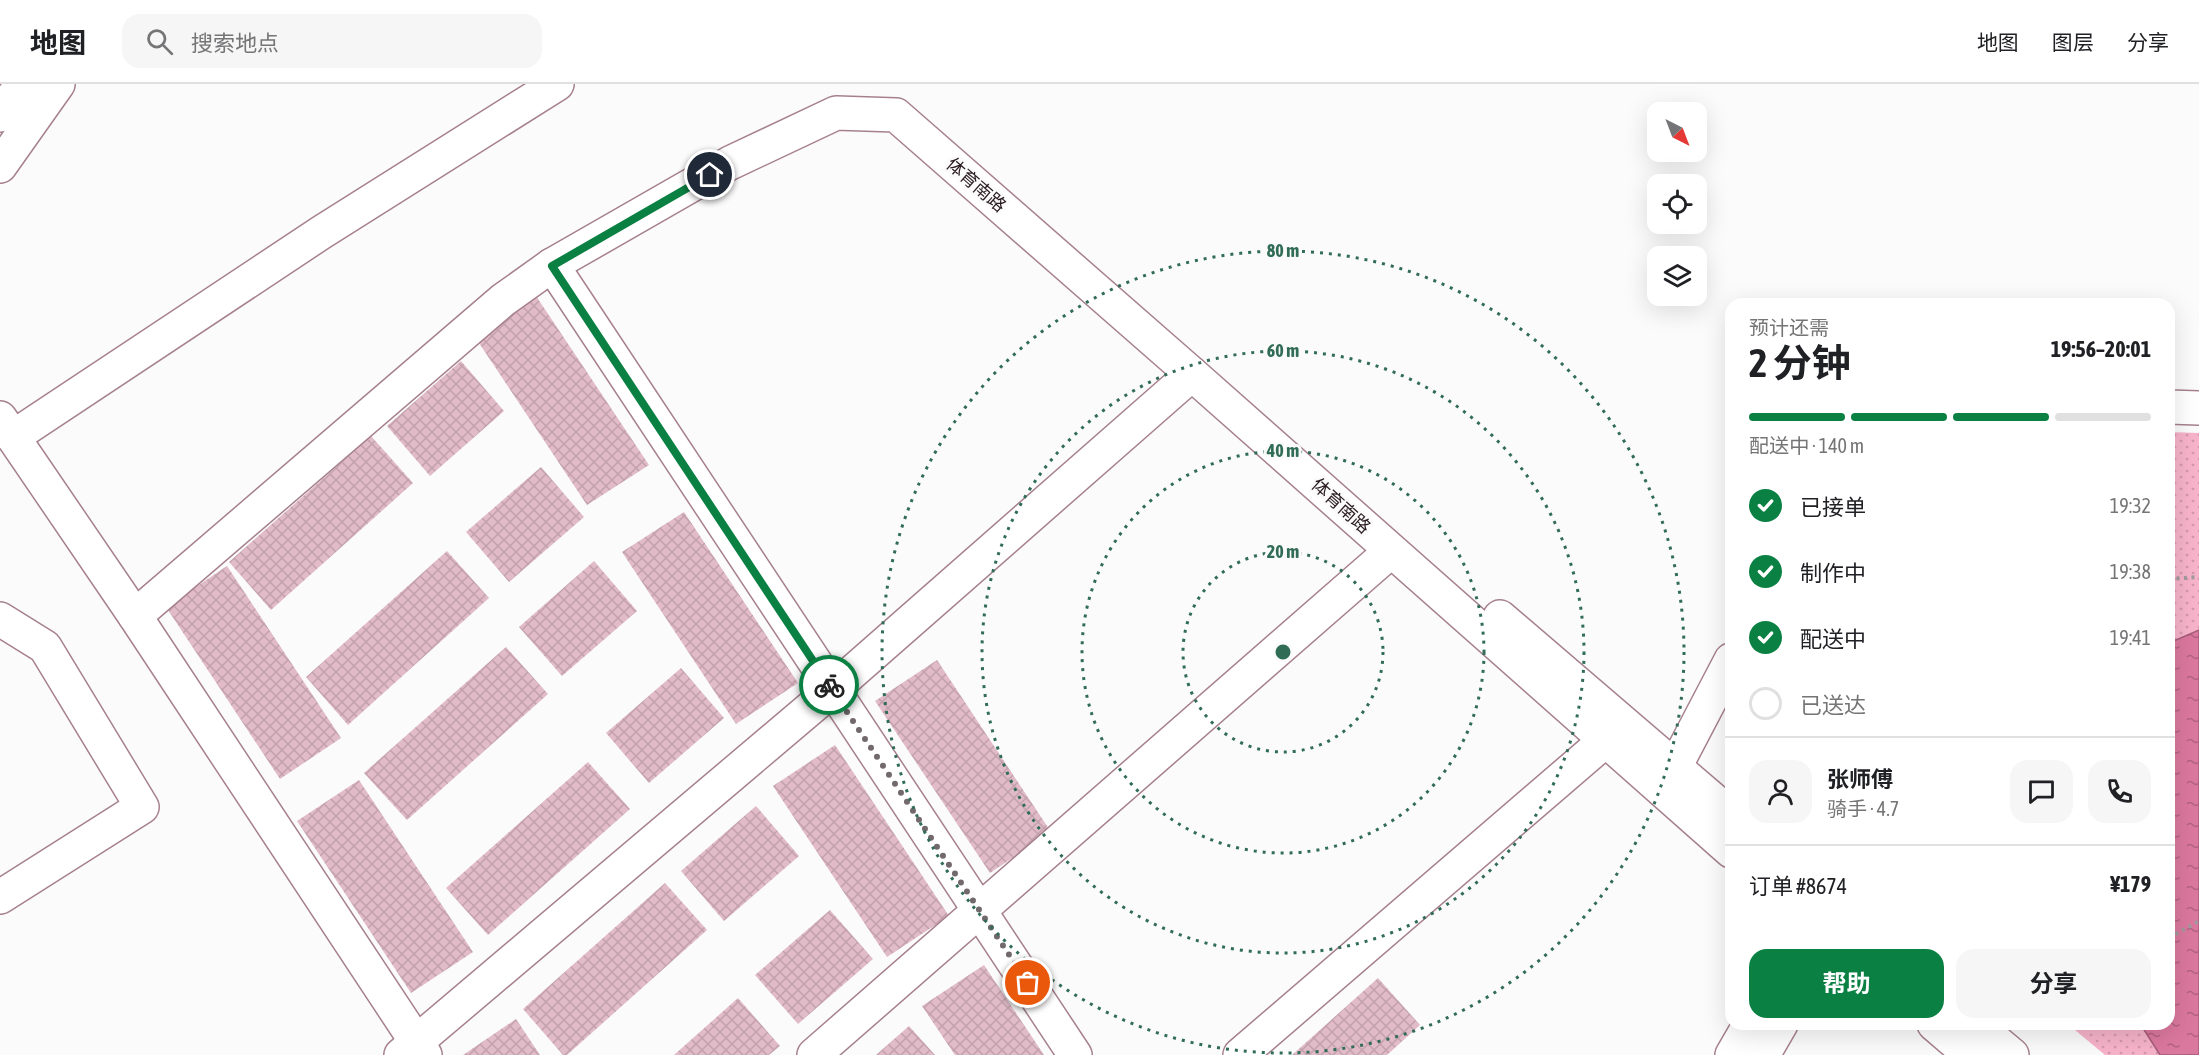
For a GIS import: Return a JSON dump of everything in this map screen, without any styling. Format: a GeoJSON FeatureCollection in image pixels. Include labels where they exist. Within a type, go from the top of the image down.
{"type":"FeatureCollection","features":[{"type":"Feature","properties":{"kind":"street"},"geometry":{"type":"LineString","coordinates":[[0,115],[22,84]]}},
{"type":"Feature","properties":{"kind":"street"},"geometry":{"type":"LineString","coordinates":[[0,166],[58,84]]}},
{"type":"Feature","properties":{"kind":"street"},"geometry":{"type":"LineString","coordinates":[[557,84],[6,428],[130,609],[414,1051],[832,690],[1192,374]]}},
{"type":"Feature","properties":{"kind":"street"},"geometry":{"type":"LineString","coordinates":[[130,609],[488,292],[544,253],[832,99],[897,107]]}},
{"type":"Feature","properties":{"kind":"street"},"geometry":{"type":"LineString","coordinates":[[130,609],[503,300],[552,266],[730,164],[836,112],[897,107]]}},
{"type":"Feature","properties":{"kind":"street","name":"体育南路"},"geometry":{"type":"LineString","coordinates":[[897,107],[1192,374],[1606,740],[1725,811]]}},
{"type":"Feature","properties":{"kind":"street","name":"体育南路"},"geometry":{"type":"LineString","coordinates":[[897,107],[1668,778],[1725,844]]}},
{"type":"Feature","properties":{"kind":"street"},"geometry":{"type":"LineString","coordinates":[[552,266],[1075,1055]]}},
{"type":"Feature","properties":{"kind":"street"},"geometry":{"type":"LineString","coordinates":[[2175,407],[2199,408]]}},
{"type":"Feature","properties":{"kind":"street"},"geometry":{"type":"LineString","coordinates":[[814,1055],[1392,551]]}},
{"type":"Feature","properties":{"kind":"street"},"geometry":{"type":"LineString","coordinates":[[0,619],[45,647],[142,807],[0,897]]}},
{"type":"Feature","properties":{"kind":"street"},"geometry":{"type":"LineString","coordinates":[[1668,778],[1725,671]]}},
{"type":"Feature","properties":{"kind":"street"},"geometry":{"type":"LineString","coordinates":[[1240,1055],[1606,740]]}},
{"type":"Feature","properties":{"kind":"street"},"geometry":{"type":"LineString","coordinates":[[1732,1055],[1747,1030]]}},
{"type":"Feature","properties":{"kind":"street"},"geometry":{"type":"LineString","coordinates":[[1763,1055],[1778,1030]]}},
{"type":"Feature","properties":{"kind":"street"},"geometry":{"type":"LineString","coordinates":[[1941,1030],[1970,1055]]}},
{"type":"Feature","properties":{"kind":"street"},"geometry":{"type":"LineString","coordinates":[[1983,1030],[2012,1055]]}},
{"type":"Feature","properties":{"kind":"path"},"geometry":{"type":"LineString","coordinates":[[2175,579],[2199,577]]}},
{"type":"Feature","properties":{"kind":"path"},"geometry":{"type":"LineString","coordinates":[[2175,935],[2199,921]]}},
{"type":"Feature","properties":{"kind":"shaded area"},"geometry":{"type":"Polygon","coordinates":[[[2175,432],[2199,433],[2199,1055],[2105,1055],[2075,1030],[2175,1030],[2175,432]]]}},
{"type":"Feature","properties":{"kind":"water"},"geometry":{"type":"Polygon","coordinates":[[[2199,630],[2199,1055],[2160,1055],[2144,1030],[2175,1030],[2175,640],[2199,630]]]}},
{"type":"Feature","properties":{"kind":"building"},"geometry":{"type":"Polygon","coordinates":[[[534,293],[649,465],[587,505],[473,334],[534,293]]]}},
{"type":"Feature","properties":{"kind":"building"},"geometry":{"type":"Polygon","coordinates":[[[461,361],[504,411],[430,476],[387,426],[461,361]]]}},
{"type":"Feature","properties":{"kind":"building"},"geometry":{"type":"Polygon","coordinates":[[[371,436],[413,483],[271,610],[229,562],[371,436]]]}},
{"type":"Feature","properties":{"kind":"building"},"geometry":{"type":"Polygon","coordinates":[[[541,467],[584,517],[509,582],[466,532],[541,467]]]}},
{"type":"Feature","properties":{"kind":"building"},"geometry":{"type":"Polygon","coordinates":[[[684,512],[798,683],[736,724],[622,552],[684,512]]]}},
{"type":"Feature","properties":{"kind":"building"},"geometry":{"type":"Polygon","coordinates":[[[447,551],[489,598],[348,725],[306,677],[447,551]]]}},
{"type":"Feature","properties":{"kind":"building"},"geometry":{"type":"Polygon","coordinates":[[[594,561],[637,611],[562,676],[519,627],[594,561]]]}},
{"type":"Feature","properties":{"kind":"building"},"geometry":{"type":"Polygon","coordinates":[[[227,566],[341,738],[280,779],[166,607],[227,566]]]}},
{"type":"Feature","properties":{"kind":"building"},"geometry":{"type":"Polygon","coordinates":[[[506,647],[548,694],[407,820],[364,773],[506,647]]]}},
{"type":"Feature","properties":{"kind":"building"},"geometry":{"type":"Polygon","coordinates":[[[937,660],[1051,832],[990,873],[875,701],[937,660]]]}},
{"type":"Feature","properties":{"kind":"building"},"geometry":{"type":"Polygon","coordinates":[[[681,668],[724,718],[649,783],[606,733],[681,668]]]}},
{"type":"Feature","properties":{"kind":"building"},"geometry":{"type":"Polygon","coordinates":[[[835,745],[949,916],[887,957],[773,786],[835,745]]]}},
{"type":"Feature","properties":{"kind":"building"},"geometry":{"type":"Polygon","coordinates":[[[588,762],[630,809],[488,935],[446,888],[588,762]]]}},
{"type":"Feature","properties":{"kind":"building"},"geometry":{"type":"Polygon","coordinates":[[[359,780],[473,952],[411,993],[297,821],[359,780]]]}},
{"type":"Feature","properties":{"kind":"building"},"geometry":{"type":"Polygon","coordinates":[[[756,806],[799,856],[724,921],[681,871],[756,806]]]}},
{"type":"Feature","properties":{"kind":"building"},"geometry":{"type":"Polygon","coordinates":[[[665,883],[707,930],[567,1055],[563,1055],[523,1009],[665,883]]]}},
{"type":"Feature","properties":{"kind":"building"},"geometry":{"type":"Polygon","coordinates":[[[830,910],[873,959],[798,1024],[755,975],[830,910]]]}},
{"type":"Feature","properties":{"kind":"building"},"geometry":{"type":"Polygon","coordinates":[[[984,965],[1044,1055],[955,1055],[922,1006],[984,965]]]}},
{"type":"Feature","properties":{"kind":"building"},"geometry":{"type":"Polygon","coordinates":[[[1378,978],[1420,1025],[1387,1055],[1292,1055],[1378,978]]]}},
{"type":"Feature","properties":{"kind":"building"},"geometry":{"type":"Polygon","coordinates":[[[738,998],[780,1046],[769,1055],[674,1055],[738,998]]]}},
{"type":"Feature","properties":{"kind":"building"},"geometry":{"type":"Polygon","coordinates":[[[516,1019],[540,1055],[463,1055],[516,1019]]]}},
{"type":"Feature","properties":{"kind":"building"},"geometry":{"type":"Polygon","coordinates":[[[909,1026],[935,1055],[876,1055],[909,1026]]]}},
{"type":"Feature","properties":{"kind":"way so far"},"geometry":{"type":"LineString","coordinates":[[829,685],[1028,983]]}},
{"type":"Feature","properties":{"kind":"route"},"geometry":{"type":"LineString","coordinates":[[710,175],[552,266],[829,685]]}}]}
